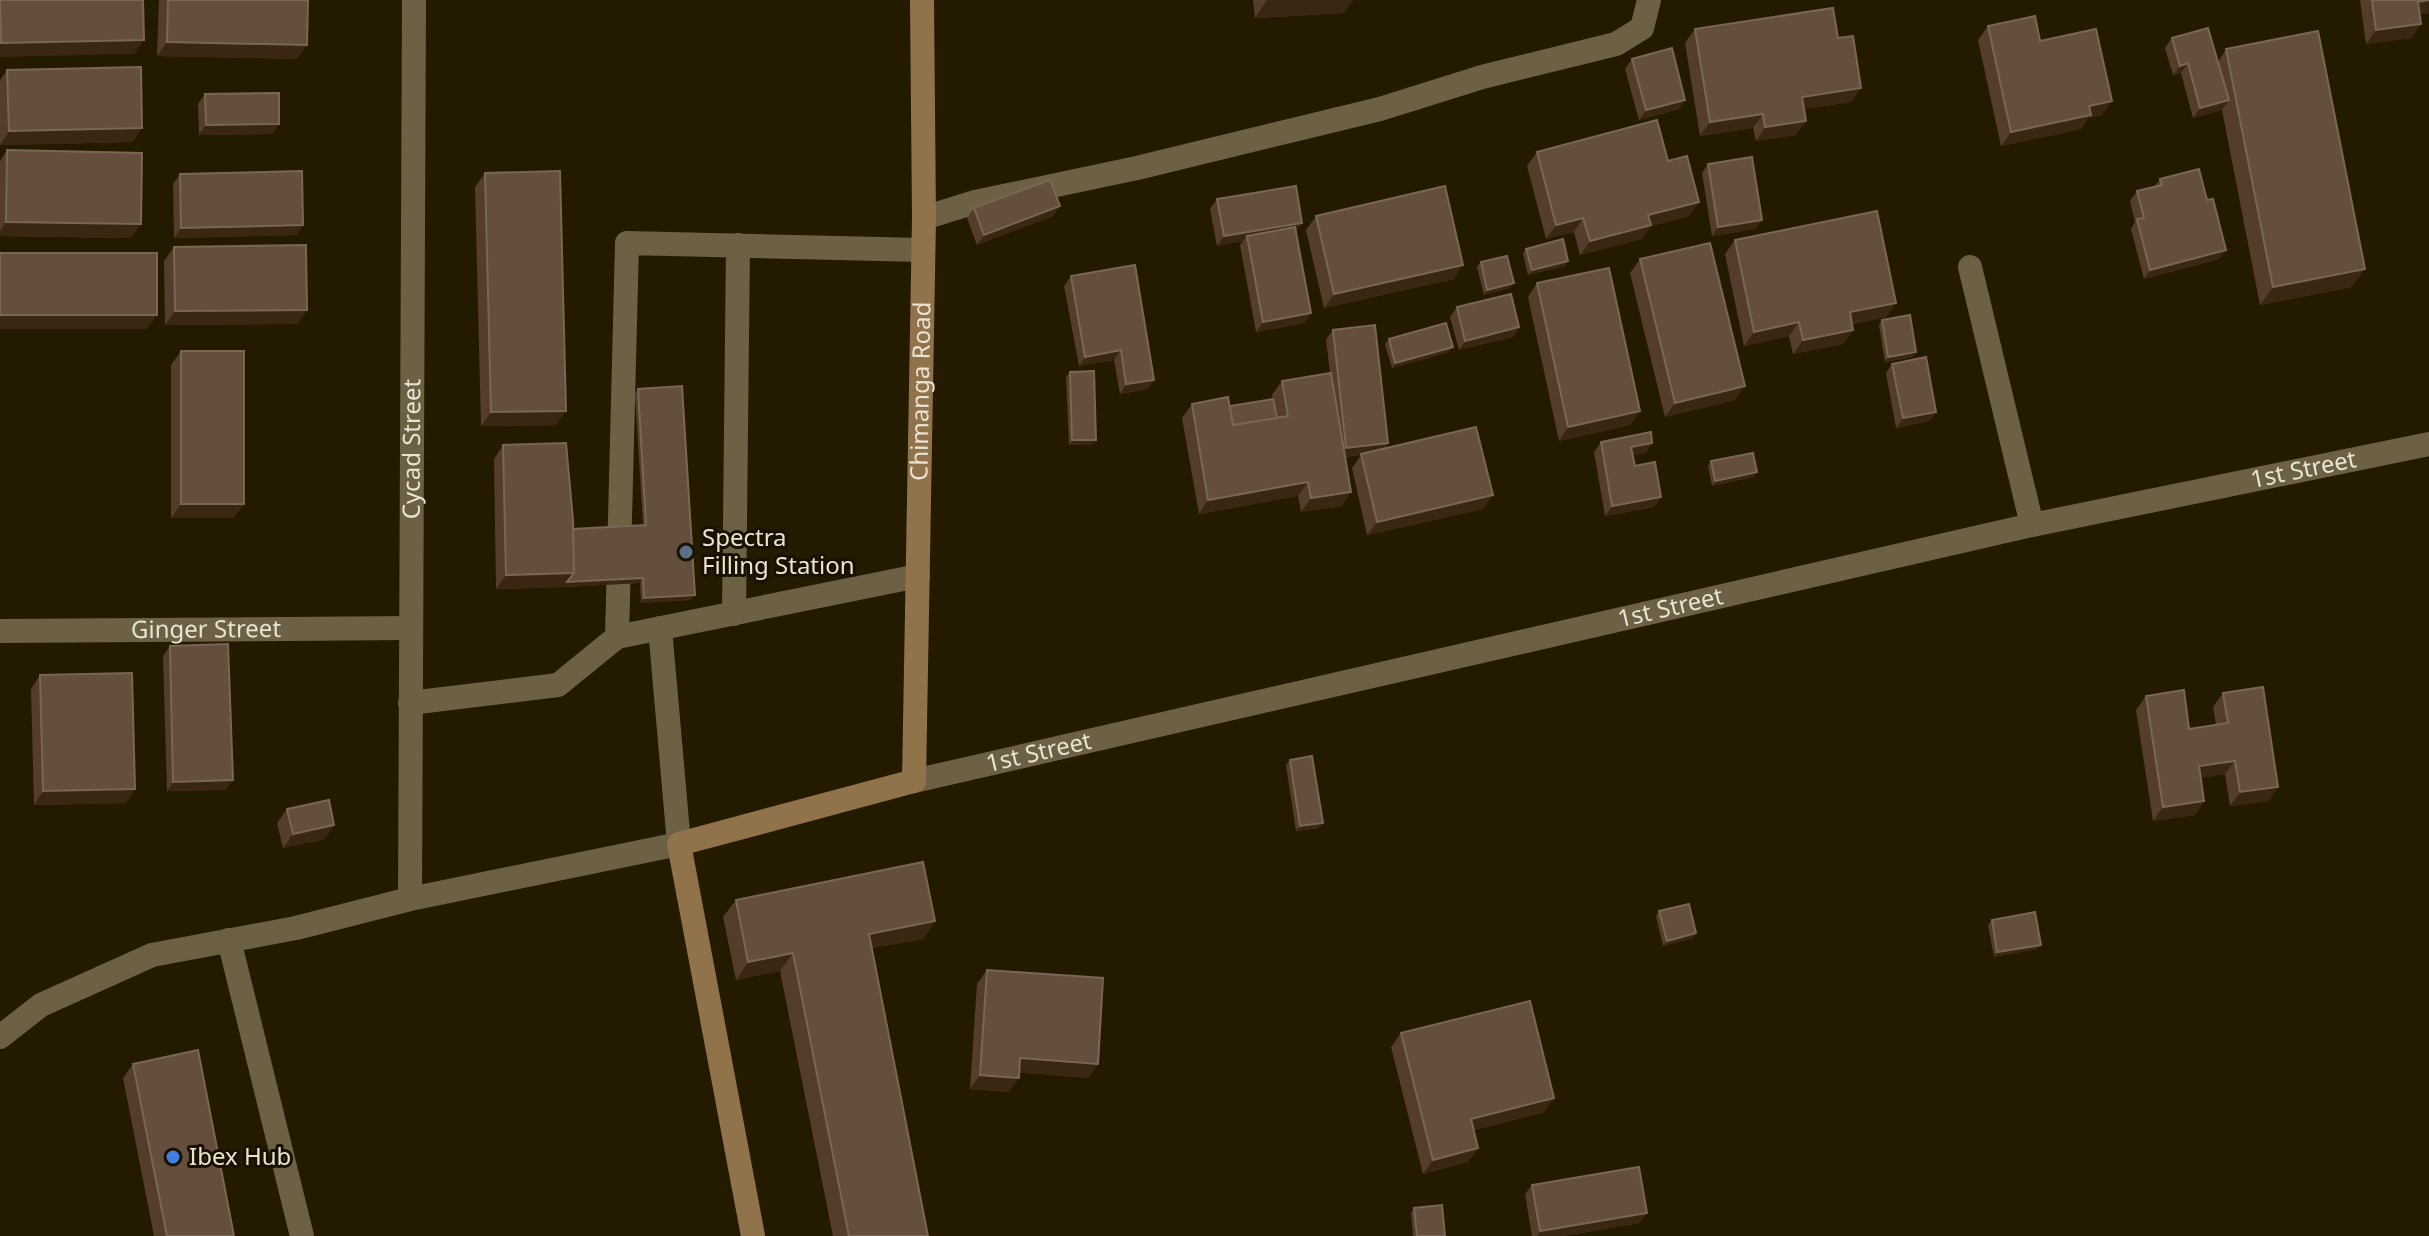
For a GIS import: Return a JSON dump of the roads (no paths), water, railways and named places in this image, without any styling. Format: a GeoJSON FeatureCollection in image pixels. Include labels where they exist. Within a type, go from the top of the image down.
{"type":"FeatureCollection","features":[{"type":"Feature","properties":{"kind":"street","name":"Cycad Street"},"geometry":{"type":"LineString","coordinates":[[410,899],[414,0]]}},
{"type":"Feature","properties":{"kind":"street","name":"Chimanga Road"},"geometry":{"type":"LineString","coordinates":[[914,781],[924,218],[922,0]]}},
{"type":"Feature","properties":{"kind":"street"},"geometry":{"type":"LineString","coordinates":[[924,218],[975,202],[1137,168],[1380,109],[1482,77],[1616,44],[1642,28],[1649,0]]}},
{"type":"Feature","properties":{"kind":"street"},"geometry":{"type":"LineString","coordinates":[[617,637],[627,243],[923,250]]}},
{"type":"Feature","properties":{"kind":"street"},"geometry":{"type":"LineString","coordinates":[[734,614],[738,245]]}},
{"type":"Feature","properties":{"kind":"street"},"geometry":{"type":"LineString","coordinates":[[1970,267],[2032,525]]}},
{"type":"Feature","properties":{"kind":"street","name":"1st Street"},"geometry":{"type":"LineString","coordinates":[[914,781],[2032,525],[2429,444]]}},
{"type":"Feature","properties":{"kind":"street"},"geometry":{"type":"LineString","coordinates":[[410,703],[558,685],[617,637],[918,576]]}},
{"type":"Feature","properties":{"kind":"street","name":"Ginger Street"},"geometry":{"type":"LineString","coordinates":[[0,631],[410,628]]}},
{"type":"Feature","properties":{"kind":"street"},"geometry":{"type":"LineString","coordinates":[[660,628],[679,844],[753,1236]]}},
{"type":"Feature","properties":{"kind":"street"},"geometry":{"type":"LineString","coordinates":[[0,1037],[41,1005],[152,955],[296,928],[410,899],[679,844],[914,781]]}},
{"type":"Feature","properties":{"kind":"street"},"geometry":{"type":"LineString","coordinates":[[229,940],[302,1236]]}},
{"type":"Feature","properties":{"kind":"place","name":"Spectra Filling Station"},"geometry":{"type":"Point","coordinates":[686,552]}},
{"type":"Feature","properties":{"kind":"place","name":"Ibex Hub"},"geometry":{"type":"Point","coordinates":[173,1157]}}]}
